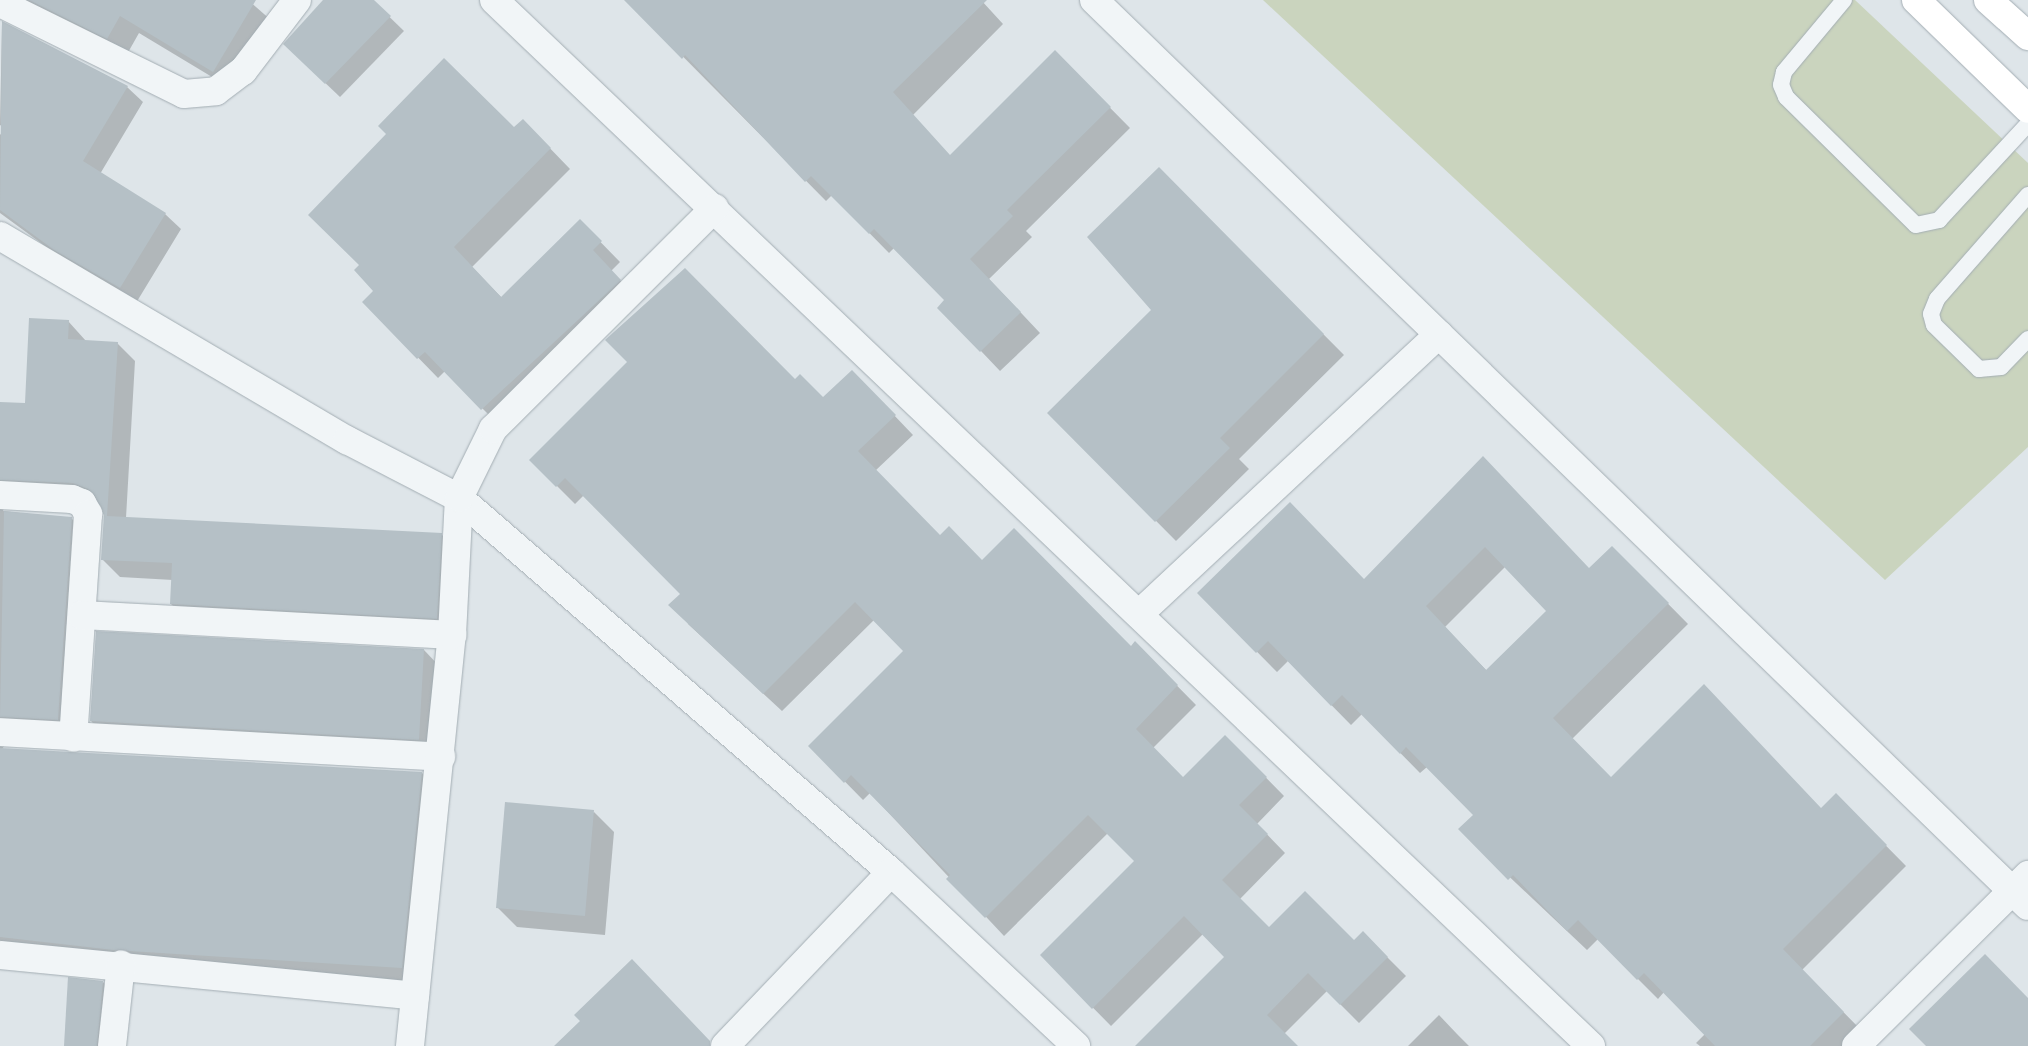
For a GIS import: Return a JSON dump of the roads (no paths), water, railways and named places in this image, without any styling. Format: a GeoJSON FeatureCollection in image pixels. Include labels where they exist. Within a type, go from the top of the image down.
{"type":"FeatureCollection","features":[{"type":"Feature","properties":{"kind":"main road"},"geometry":{"type":"LineString","coordinates":[[1916,0],[2028,109]]}},
{"type":"Feature","properties":{"kind":"main road"},"geometry":{"type":"LineString","coordinates":[[1988,0],[2028,36]]}},
{"type":"Feature","properties":{"kind":"street"},"geometry":{"type":"LineString","coordinates":[[0,4],[184,94],[216,91],[243,70],[297,0]]}},
{"type":"Feature","properties":{"kind":"street"},"geometry":{"type":"LineString","coordinates":[[494,0],[715,208],[1591,1046]]}},
{"type":"Feature","properties":{"kind":"street"},"geometry":{"type":"LineString","coordinates":[[1094,0],[1439,334],[2023,890],[1856,1046]]}},
{"type":"Feature","properties":{"kind":"street"},"geometry":{"type":"LineString","coordinates":[[410,1046],[452,636],[459,498],[493,429],[715,208]]}},
{"type":"Feature","properties":{"kind":"street"},"geometry":{"type":"LineString","coordinates":[[0,236],[346,440],[459,498],[891,872],[1076,1046]]}},
{"type":"Feature","properties":{"kind":"street"},"geometry":{"type":"LineString","coordinates":[[1140,614],[1439,334]]}},
{"type":"Feature","properties":{"kind":"street"},"geometry":{"type":"LineString","coordinates":[[0,495],[82,503],[88,514],[73,737]]}},
{"type":"Feature","properties":{"kind":"street"},"geometry":{"type":"LineString","coordinates":[[82,616],[452,636]]}},
{"type":"Feature","properties":{"kind":"street"},"geometry":{"type":"LineString","coordinates":[[0,732],[441,757]]}},
{"type":"Feature","properties":{"kind":"street"},"geometry":{"type":"LineString","coordinates":[[725,1046],[891,872]]}},
{"type":"Feature","properties":{"kind":"street"},"geometry":{"type":"LineString","coordinates":[[0,955],[121,964],[415,996]]}},
{"type":"Feature","properties":{"kind":"street"},"geometry":{"type":"LineString","coordinates":[[112,1046],[121,964]]}},
{"type":"Feature","properties":{"kind":"lane"},"geometry":{"type":"LineString","coordinates":[[1844,0],[1784,72],[1782,85],[1786,97],[1916,225],[1939,220],[2028,124]]}},
{"type":"Feature","properties":{"kind":"lane"},"geometry":{"type":"LineString","coordinates":[[2028,195],[1937,299],[1932,314],[1934,325],[1979,369],[2001,366],[2028,339]]}}]}
